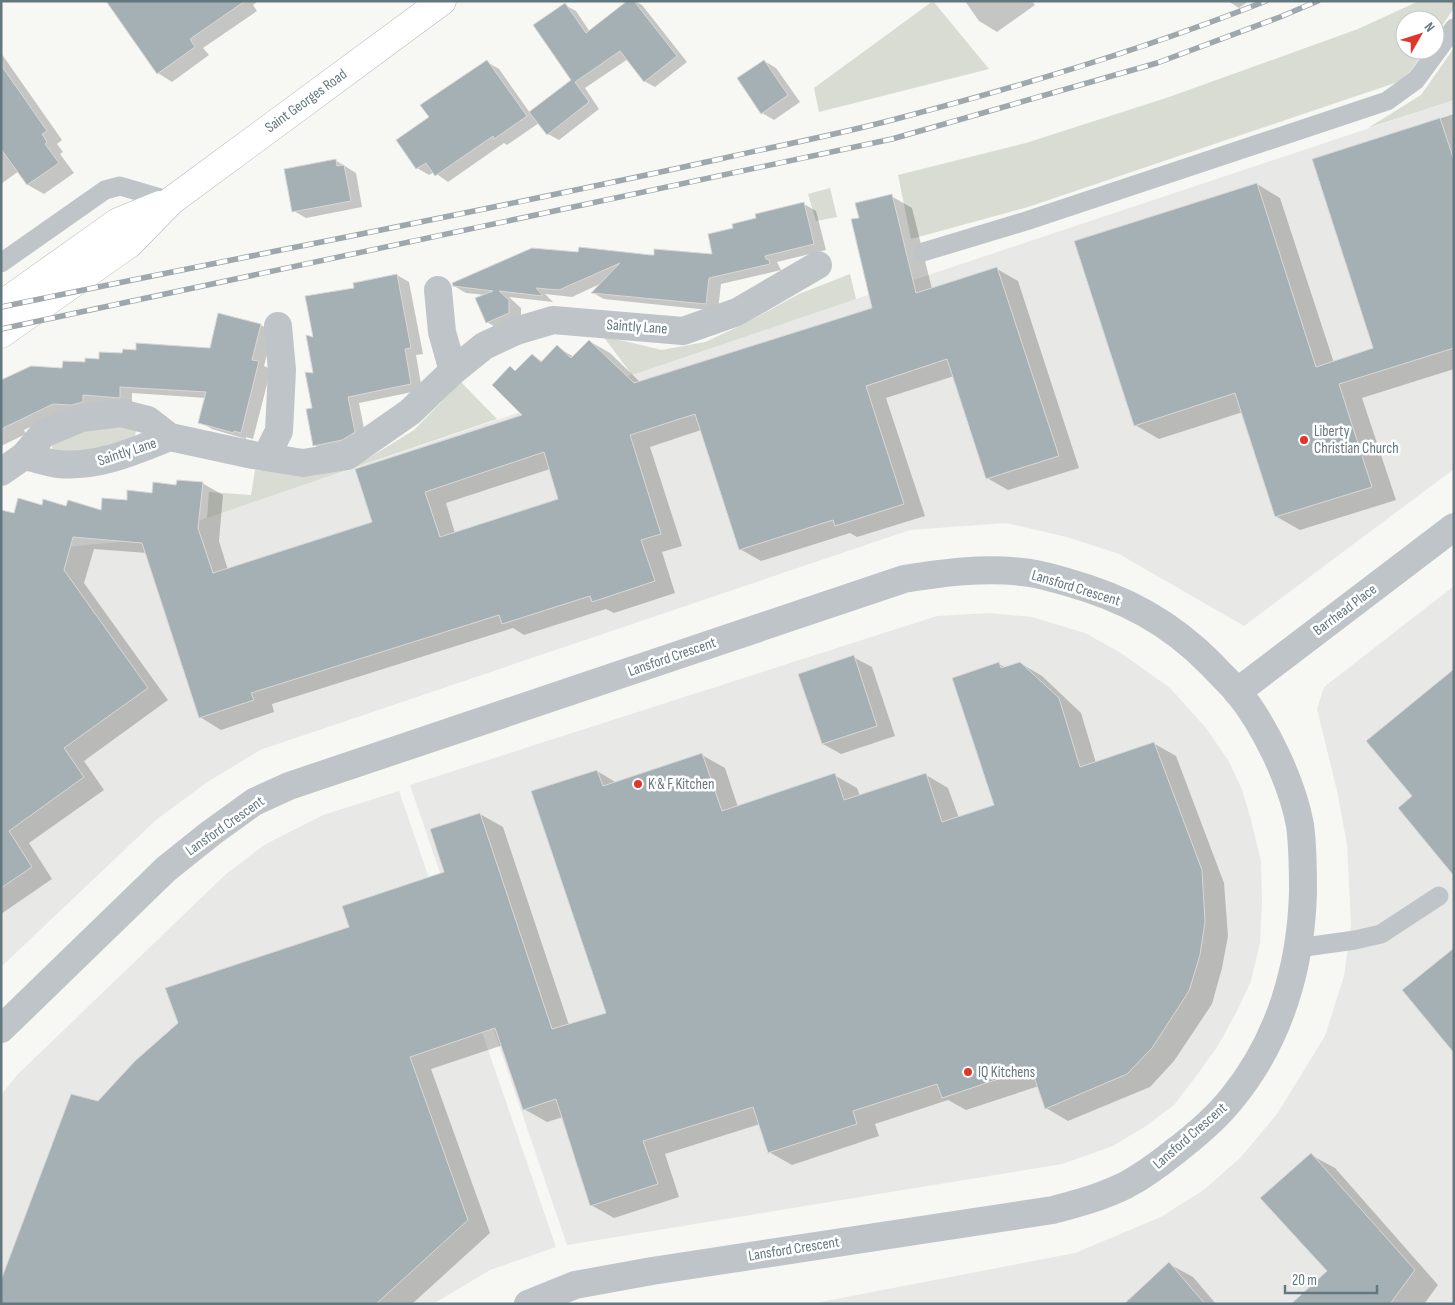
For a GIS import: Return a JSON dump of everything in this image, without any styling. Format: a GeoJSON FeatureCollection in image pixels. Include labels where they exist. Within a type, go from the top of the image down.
{"type":"FeatureCollection","features":[{"type":"Feature","properties":{"kind":"main road","name":"Saint Georges Road"},"geometry":{"type":"LineString","coordinates":[[1,334],[129,244],[171,201],[442,1]]}},
{"type":"Feature","properties":{"kind":"main road","name":"Saint Georges Road"},"geometry":{"type":"LineString","coordinates":[[1,305],[118,222],[171,201]]}},
{"type":"Feature","properties":{"kind":"street","name":"Saintly Lane"},"geometry":{"type":"LineString","coordinates":[[1,472],[24,456],[43,434],[81,418],[121,414],[148,420],[170,437],[266,457],[303,463],[347,456],[410,412],[453,371],[484,346],[516,331],[553,320],[683,331],[737,312],[818,265]]}},
{"type":"Feature","properties":{"kind":"street"},"geometry":{"type":"LineString","coordinates":[[438,290],[442,332],[453,371]]}},
{"type":"Feature","properties":{"kind":"street"},"geometry":{"type":"LineString","coordinates":[[266,457],[279,431],[282,370],[278,326]]}},
{"type":"Feature","properties":{"kind":"street","name":"Saintly Lane"},"geometry":{"type":"LineString","coordinates":[[24,456],[58,464],[90,464],[117,457],[170,437]]}},
{"type":"Feature","properties":{"kind":"street","name":"Barrhead Place"},"geometry":{"type":"LineString","coordinates":[[1237,692],[1454,527]]}},
{"type":"Feature","properties":{"kind":"street","name":"Lansford Crescent"},"geometry":{"type":"LineString","coordinates":[[5,1019],[166,869],[254,802],[289,786],[904,579],[987,570],[1022,572],[1091,589],[1129,604],[1154,618],[1192,644],[1237,692],[1269,740],[1287,781],[1300,824],[1303,864],[1302,914],[1298,948],[1289,991],[1273,1033],[1254,1067],[1233,1097],[1212,1120],[1154,1167],[1128,1184],[1096,1199],[1053,1210],[652,1271],[575,1285],[528,1304]]}},
{"type":"Feature","properties":{"kind":"lane"},"geometry":{"type":"LineString","coordinates":[[923,252],[1035,218],[1388,101],[1416,80],[1454,28]]}},
{"type":"Feature","properties":{"kind":"lane"},"geometry":{"type":"LineString","coordinates":[[1,263],[105,190],[120,186],[171,201]]}},
{"type":"Feature","properties":{"kind":"lane"},"geometry":{"type":"LineString","coordinates":[[1298,948],[1355,940],[1381,934],[1439,896]]}},
{"type":"Feature","properties":{"kind":"shaded area"},"geometry":{"type":"Polygon","coordinates":[[[933,1],[989,69],[819,112],[814,88],[933,1]]]}},
{"type":"Feature","properties":{"kind":"shaded area"},"geometry":{"type":"Polygon","coordinates":[[[1419,1],[1454,1],[1454,8],[1445,21],[1445,10],[1399,10],[1419,1]]]}},
{"type":"Feature","properties":{"kind":"shaded area"},"geometry":{"type":"Polygon","coordinates":[[[1395,12],[1395,60],[1418,60],[1404,80],[1028,207],[911,239],[898,175],[1026,143],[1169,97],[1358,29],[1395,12]]]}},
{"type":"Feature","properties":{"kind":"shaded area"},"geometry":{"type":"Polygon","coordinates":[[[1454,48],[1454,100],[1368,128],[1421,95],[1454,48]]]}},
{"type":"Feature","properties":{"kind":"shaded area"},"geometry":{"type":"Polygon","coordinates":[[[1454,100],[1454,469],[1244,626],[1119,554],[1067,537],[1006,523],[910,530],[260,750],[206,783],[156,820],[1,967],[1,553],[141,540],[1454,100]]]}},
{"type":"Feature","properties":{"kind":"shaded area"},"geometry":{"type":"Polygon","coordinates":[[[830,188],[837,217],[816,221],[808,194],[830,188]]]}},
{"type":"Feature","properties":{"kind":"shaded area"},"geometry":{"type":"Polygon","coordinates":[[[850,274],[856,299],[632,375],[603,336],[662,350],[705,342],[744,324],[799,294],[850,274]]]}},
{"type":"Feature","properties":{"kind":"shaded area"},"geometry":{"type":"Polygon","coordinates":[[[461,382],[497,419],[207,518],[209,492],[251,495],[255,470],[308,474],[369,458],[414,430],[461,382]]]}},
{"type":"Feature","properties":{"kind":"shaded area"},"geometry":{"type":"Polygon","coordinates":[[[126,425],[136,431],[134,440],[67,457],[53,450],[51,443],[55,435],[126,425]]]}},
{"type":"Feature","properties":{"kind":"shaded area"},"geometry":{"type":"Polygon","coordinates":[[[1454,586],[1454,1304],[810,1304],[1075,1253],[1161,1217],[1205,1189],[1241,1157],[1277,1114],[1325,1036],[1344,976],[1351,924],[1347,845],[1338,795],[1317,709],[1324,687],[1454,586]]]}},
{"type":"Feature","properties":{"kind":"shaded area"},"geometry":{"type":"Polygon","coordinates":[[[989,613],[1032,617],[1085,633],[1121,653],[1170,688],[1206,728],[1228,760],[1241,787],[1261,861],[1262,902],[1260,943],[1251,981],[1219,1044],[1174,1105],[1146,1126],[1113,1146],[1062,1164],[567,1245],[410,785],[937,616],[989,613]]]}},
{"type":"Feature","properties":{"kind":"shaded area"},"geometry":{"type":"Polygon","coordinates":[[[399,791],[556,1247],[490,1270],[433,1304],[1,1304],[1,1095],[17,1075],[225,875],[264,845],[323,815],[399,791]]]}},
{"type":"Feature","properties":{"kind":"building"},"geometry":{"type":"Polygon","coordinates":[[[106,1],[245,1],[190,39],[195,47],[157,74],[106,1]]]}},
{"type":"Feature","properties":{"kind":"building"},"geometry":{"type":"Polygon","coordinates":[[[627,1],[634,1],[677,56],[644,82],[620,51],[575,82],[589,102],[547,135],[529,112],[571,80],[533,25],[565,3],[586,33],[627,1]]]}},
{"type":"Feature","properties":{"kind":"building"},"geometry":{"type":"Polygon","coordinates":[[[487,60],[527,116],[494,139],[493,136],[435,176],[426,163],[416,169],[396,140],[429,117],[420,105],[487,60]]]}},
{"type":"Feature","properties":{"kind":"building"},"geometry":{"type":"Polygon","coordinates":[[[764,60],[788,95],[761,114],[737,78],[764,60]]]}},
{"type":"Feature","properties":{"kind":"building"},"geometry":{"type":"Polygon","coordinates":[[[1,65],[47,131],[42,134],[47,142],[45,144],[59,163],[27,185],[1,149],[1,65]]]}},
{"type":"Feature","properties":{"kind":"building"},"geometry":{"type":"Polygon","coordinates":[[[1440,118],[1454,160],[1454,348],[1339,384],[1372,487],[1275,517],[1235,393],[1134,426],[1074,241],[1257,183],[1316,367],[1373,348],[1312,159],[1440,118]]]}},
{"type":"Feature","properties":{"kind":"building"},"geometry":{"type":"Polygon","coordinates":[[[336,159],[337,166],[344,165],[351,201],[292,212],[284,169],[336,159]]]}},
{"type":"Feature","properties":{"kind":"building"},"geometry":{"type":"Polygon","coordinates":[[[892,194],[916,293],[997,267],[1059,456],[986,479],[947,359],[866,386],[904,504],[835,526],[833,520],[739,550],[695,414],[630,435],[661,534],[641,540],[655,581],[592,602],[590,596],[502,624],[499,615],[251,693],[254,700],[199,718],[142,543],[73,537],[64,570],[148,688],[64,748],[84,777],[9,831],[32,867],[1,888],[1,510],[14,513],[18,498],[42,505],[43,499],[66,506],[68,500],[101,510],[102,498],[127,500],[127,490],[152,493],[153,482],[176,485],[177,480],[203,482],[198,528],[213,573],[372,522],[355,469],[522,415],[492,385],[510,366],[515,371],[532,354],[541,362],[557,345],[571,358],[589,340],[634,383],[872,308],[851,219],[859,218],[855,203],[892,194]],[[544,452],[425,492],[440,537],[558,499],[544,452]]]}},
{"type":"Feature","properties":{"kind":"building"},"geometry":{"type":"Polygon","coordinates":[[[804,202],[814,244],[765,256],[770,264],[709,278],[706,304],[591,293],[620,263],[559,290],[536,288],[543,296],[499,291],[509,300],[509,313],[486,323],[475,298],[493,291],[453,286],[452,283],[532,248],[578,252],[579,247],[651,255],[654,255],[654,249],[712,254],[708,234],[733,228],[732,224],[756,218],[755,214],[804,202]]]}},
{"type":"Feature","properties":{"kind":"building"},"geometry":{"type":"Polygon","coordinates":[[[397,274],[411,348],[405,349],[411,384],[348,397],[355,432],[342,440],[313,446],[306,409],[312,408],[305,372],[313,373],[306,335],[313,337],[305,296],[354,288],[353,283],[397,274]]]}},
{"type":"Feature","properties":{"kind":"building"},"geometry":{"type":"Polygon","coordinates":[[[218,313],[261,324],[252,360],[259,361],[241,433],[234,431],[234,433],[198,423],[206,392],[120,387],[120,398],[83,395],[83,402],[71,405],[53,404],[1,429],[1,380],[31,366],[62,368],[63,361],[85,362],[85,358],[99,359],[99,352],[122,353],[123,349],[136,350],[136,343],[210,348],[218,313]]]}},
{"type":"Feature","properties":{"kind":"building"},"geometry":{"type":"Polygon","coordinates":[[[854,655],[877,726],[822,744],[798,674],[854,655]]]}},
{"type":"Feature","properties":{"kind":"building"},"geometry":{"type":"Polygon","coordinates":[[[999,662],[1001,668],[1020,662],[1059,698],[1080,767],[1154,742],[1202,870],[1205,922],[1200,955],[1189,991],[1152,1048],[1127,1074],[1045,1109],[1031,1068],[942,1098],[937,1084],[853,1111],[857,1124],[768,1153],[753,1107],[643,1141],[658,1184],[590,1206],[556,1099],[523,1110],[495,1028],[410,1057],[468,1220],[376,1304],[1,1304],[1,1280],[71,1094],[98,1101],[135,1061],[178,1023],[165,988],[349,927],[342,906],[444,872],[430,829],[480,813],[552,1029],[606,1013],[531,791],[597,770],[603,786],[702,753],[722,811],[835,773],[844,800],[926,773],[942,822],[994,805],[952,678],[999,662]]]}},
{"type":"Feature","properties":{"kind":"building"},"geometry":{"type":"Polygon","coordinates":[[[1454,669],[1454,876],[1398,808],[1412,796],[1366,741],[1454,669]]]}},
{"type":"Feature","properties":{"kind":"building"},"geometry":{"type":"Polygon","coordinates":[[[1454,948],[1454,1053],[1402,990],[1454,948]]]}},
{"type":"Feature","properties":{"kind":"building"},"geometry":{"type":"Polygon","coordinates":[[[1311,1153],[1415,1270],[1390,1304],[1291,1304],[1327,1271],[1260,1198],[1311,1153]]]}},
{"type":"Feature","properties":{"kind":"building"},"geometry":{"type":"Polygon","coordinates":[[[1169,1262],[1205,1304],[1124,1304],[1169,1262]]]}},
{"type":"Feature","properties":{"kind":"railway"},"geometry":{"type":"LineString","coordinates":[[1,307],[630,179],[871,125],[987,94],[1081,66],[1220,19],[1266,1]]}},
{"type":"Feature","properties":{"kind":"railway"},"geometry":{"type":"LineString","coordinates":[[1,329],[892,139],[1157,63],[1318,1]]}},
{"type":"Feature","properties":{"kind":"place","name":"Liberty Christian Church"},"geometry":{"type":"Point","coordinates":[1304,440]}},
{"type":"Feature","properties":{"kind":"place","name":"K & F Kitchen"},"geometry":{"type":"Point","coordinates":[638,784]}},
{"type":"Feature","properties":{"kind":"place","name":"IQ Kitchens"},"geometry":{"type":"Point","coordinates":[968,1072]}}]}
